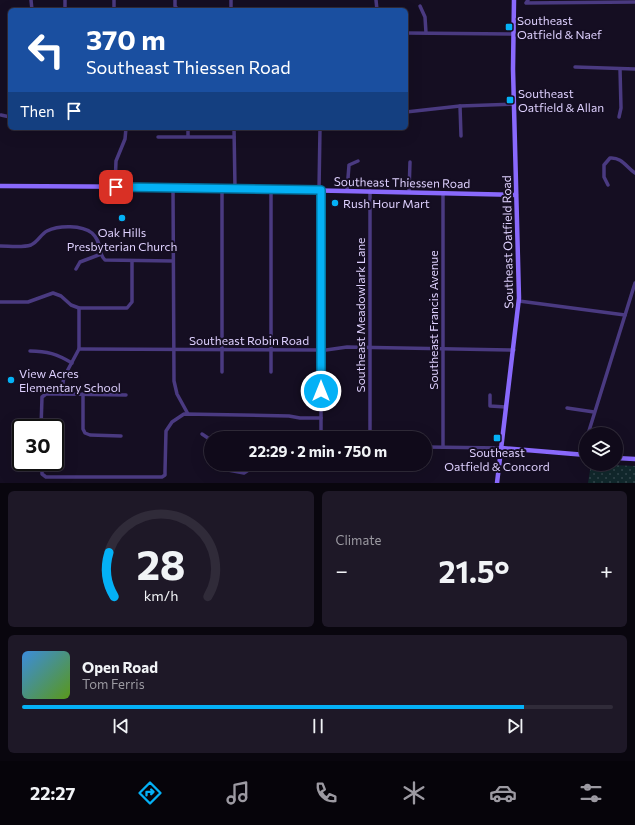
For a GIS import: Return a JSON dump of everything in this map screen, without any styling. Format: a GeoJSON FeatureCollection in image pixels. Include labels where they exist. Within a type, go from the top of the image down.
{"type":"FeatureCollection","features":[{"type":"Feature","properties":{"kind":"main road","name":"Southeast Oatfield Road"},"geometry":{"type":"LineString","coordinates":[[496,483],[519,301],[514,104],[514,0]]}},
{"type":"Feature","properties":{"kind":"main road","name":"Southeast Thiessen Road"},"geometry":{"type":"LineString","coordinates":[[0,186],[236,188],[516,195]]}},
{"type":"Feature","properties":{"kind":"main road"},"geometry":{"type":"LineString","coordinates":[[501,448],[579,455]]}},
{"type":"Feature","properties":{"kind":"main road"},"geometry":{"type":"LineString","coordinates":[[623,458],[635,459]]}},
{"type":"Feature","properties":{"kind":"street"},"geometry":{"type":"LineString","coordinates":[[527,2],[635,2]]}},
{"type":"Feature","properties":{"kind":"street"},"geometry":{"type":"LineString","coordinates":[[420,6],[425,16],[426,33]]}},
{"type":"Feature","properties":{"kind":"street"},"geometry":{"type":"LineString","coordinates":[[408,33],[513,34]]}},
{"type":"Feature","properties":{"kind":"street"},"geometry":{"type":"LineString","coordinates":[[575,67],[635,69]]}},
{"type":"Feature","properties":{"kind":"street"},"geometry":{"type":"LineString","coordinates":[[619,117],[621,108],[620,69]]}},
{"type":"Feature","properties":{"kind":"street"},"geometry":{"type":"LineString","coordinates":[[408,112],[460,106],[514,104]]}},
{"type":"Feature","properties":{"kind":"street"},"geometry":{"type":"LineString","coordinates":[[460,106],[461,136]]}},
{"type":"Feature","properties":{"kind":"street"},"geometry":{"type":"LineString","coordinates":[[116,187],[116,162],[125,139],[126,130]]}},
{"type":"Feature","properties":{"kind":"street"},"geometry":{"type":"LineString","coordinates":[[188,130],[188,136]]}},
{"type":"Feature","properties":{"kind":"street"},"geometry":{"type":"LineString","coordinates":[[234,130],[236,188]]}},
{"type":"Feature","properties":{"kind":"street"},"geometry":{"type":"LineString","coordinates":[[320,130],[322,431]]}},
{"type":"Feature","properties":{"kind":"street"},"geometry":{"type":"LineString","coordinates":[[158,137],[234,137]]}},
{"type":"Feature","properties":{"kind":"street"},"geometry":{"type":"LineString","coordinates":[[608,185],[604,177],[604,165],[610,158],[616,157],[621,160],[635,173]]}},
{"type":"Feature","properties":{"kind":"street"},"geometry":{"type":"LineString","coordinates":[[347,191],[349,165],[358,161]]}},
{"type":"Feature","properties":{"kind":"street"},"geometry":{"type":"LineString","coordinates":[[409,192],[410,162]]}},
{"type":"Feature","properties":{"kind":"street"},"geometry":{"type":"LineString","coordinates":[[173,187],[174,387],[188,414]]}},
{"type":"Feature","properties":{"kind":"street"},"geometry":{"type":"LineString","coordinates":[[222,188],[222,372]]}},
{"type":"Feature","properties":{"kind":"street"},"geometry":{"type":"LineString","coordinates":[[271,189],[271,372]]}},
{"type":"Feature","properties":{"kind":"street","name":"Southeast Meadowlark Lane"},"geometry":{"type":"LineString","coordinates":[[370,191],[370,431]]}},
{"type":"Feature","properties":{"kind":"street","name":"Southeast Francis Avenue"},"geometry":{"type":"LineString","coordinates":[[443,193],[443,447]]}},
{"type":"Feature","properties":{"kind":"street"},"geometry":{"type":"LineString","coordinates":[[0,246],[28,246],[52,229],[80,228],[91,232],[97,238],[101,246],[101,254],[105,260],[173,261]]}},
{"type":"Feature","properties":{"kind":"street"},"geometry":{"type":"LineString","coordinates":[[76,269],[80,262],[101,254]]}},
{"type":"Feature","properties":{"kind":"street"},"geometry":{"type":"LineString","coordinates":[[0,302],[28,302],[53,293],[61,296],[71,305],[79,308],[129,307],[132,302],[132,261]]}},
{"type":"Feature","properties":{"kind":"street"},"geometry":{"type":"LineString","coordinates":[[590,427],[635,283]]}},
{"type":"Feature","properties":{"kind":"street"},"geometry":{"type":"LineString","coordinates":[[519,301],[625,315]]}},
{"type":"Feature","properties":{"kind":"street"},"geometry":{"type":"LineString","coordinates":[[61,394],[62,380],[79,349],[79,308]]}},
{"type":"Feature","properties":{"kind":"street","name":"Southeast Robin Road"},"geometry":{"type":"LineString","coordinates":[[79,349],[321,350],[347,347],[370,347],[514,350]]}},
{"type":"Feature","properties":{"kind":"street"},"geometry":{"type":"LineString","coordinates":[[30,351],[50,352],[72,363]]}},
{"type":"Feature","properties":{"kind":"street"},"geometry":{"type":"LineString","coordinates":[[42,419],[42,397],[46,394],[126,394]]}},
{"type":"Feature","properties":{"kind":"street"},"geometry":{"type":"LineString","coordinates":[[83,394],[83,429],[85,434],[90,436],[121,436]]}},
{"type":"Feature","properties":{"kind":"street"},"geometry":{"type":"LineString","coordinates":[[490,395],[490,406],[506,407]]}},
{"type":"Feature","properties":{"kind":"street"},"geometry":{"type":"LineString","coordinates":[[566,408],[594,412]]}},
{"type":"Feature","properties":{"kind":"street"},"geometry":{"type":"LineString","coordinates":[[43,471],[43,475],[46,477],[162,476],[166,471],[164,439],[166,431],[175,419],[188,414],[321,418]]}},
{"type":"Feature","properties":{"kind":"street"},"geometry":{"type":"LineString","coordinates":[[432,446],[501,448]]}},
{"type":"Feature","properties":{"kind":"street"},"geometry":{"type":"LineString","coordinates":[[233,471],[244,473],[247,471]]}},
{"type":"Feature","properties":{"kind":"green space"},"geometry":{"type":"Polygon","coordinates":[[[623,465],[635,466],[635,483],[588,483],[590,471],[623,471],[623,465]]]}},
{"type":"Feature","properties":{"kind":"place","name":"Southeast Oatfield & Naef"},"geometry":{"type":"Point","coordinates":[509,27]}},
{"type":"Feature","properties":{"kind":"place","name":"Southeast Oatfield & Allan"},"geometry":{"type":"Point","coordinates":[510,100]}},
{"type":"Feature","properties":{"kind":"place","name":"Rush Hour Mart"},"geometry":{"type":"Point","coordinates":[335,203]}},
{"type":"Feature","properties":{"kind":"place","name":"Oak Hills Presbyterian Church"},"geometry":{"type":"Point","coordinates":[122,218]}},
{"type":"Feature","properties":{"kind":"place","name":"View Acres Elementary School"},"geometry":{"type":"Point","coordinates":[11,380]}},
{"type":"Feature","properties":{"kind":"place","name":"Southeast Oatfield & Concord"},"geometry":{"type":"Point","coordinates":[497,438]}},
{"type":"Feature","properties":{"kind":"route"},"geometry":{"type":"LineString","coordinates":[[116,187],[321,190],[321,391]]}}]}
